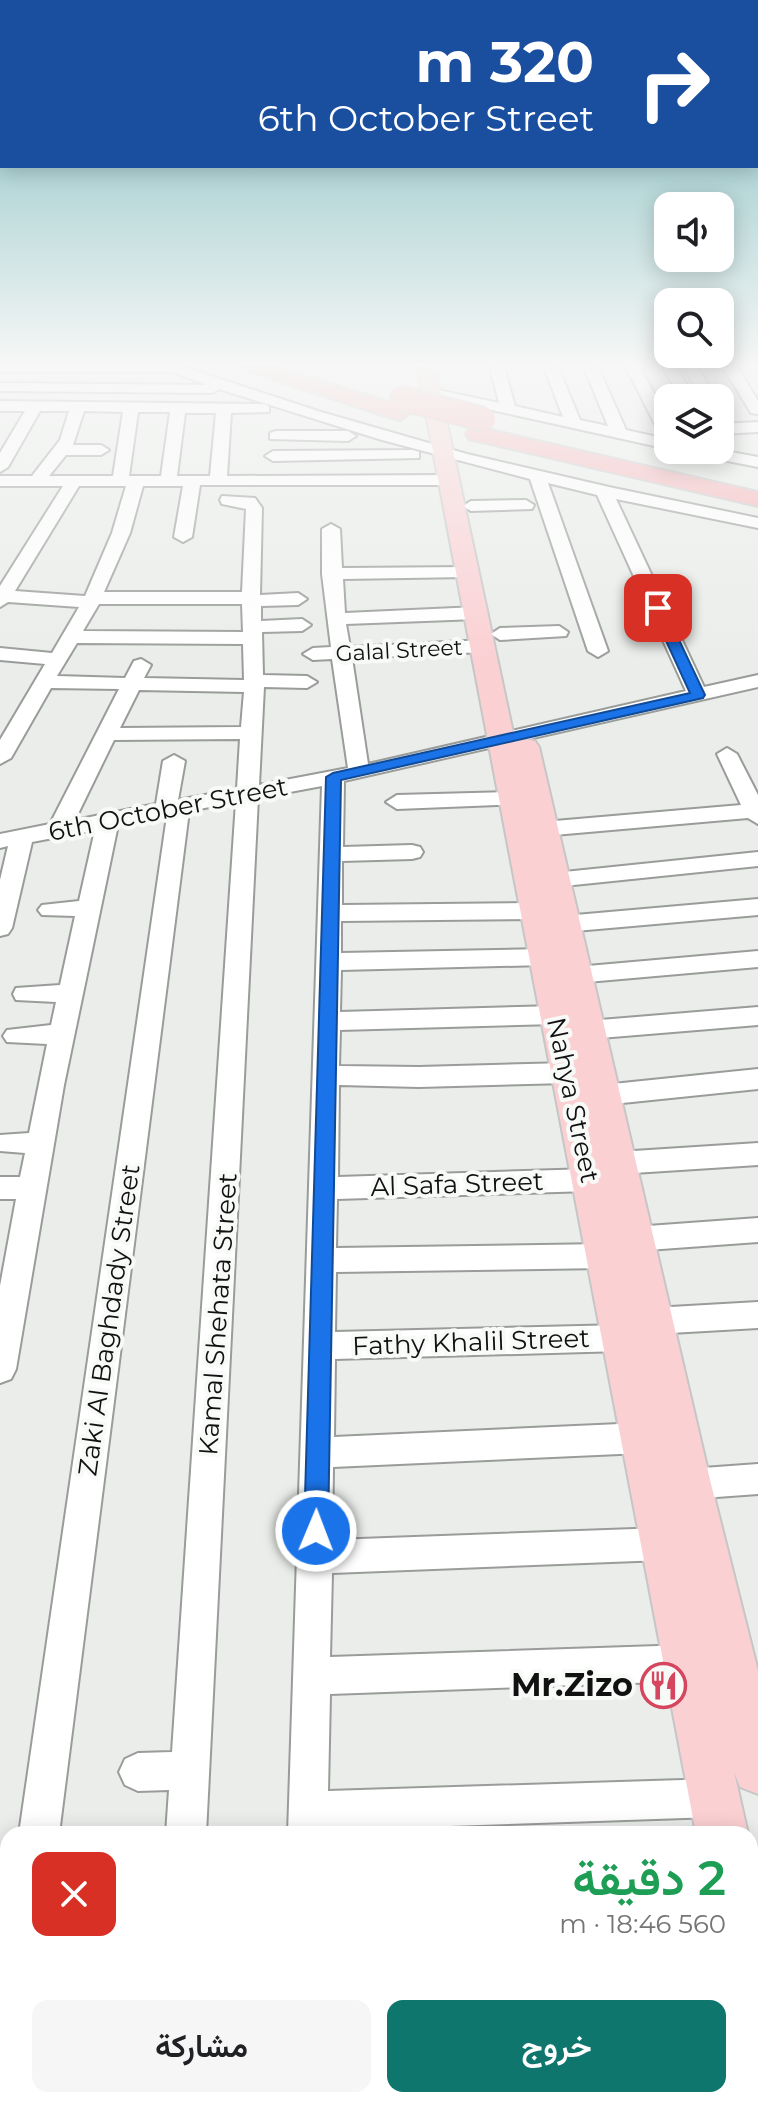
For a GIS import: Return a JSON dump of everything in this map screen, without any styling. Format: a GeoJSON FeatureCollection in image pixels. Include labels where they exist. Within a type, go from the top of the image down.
{"type":"FeatureCollection","features":[{"type":"Feature","properties":{"kind":"highway"},"geometry":{"type":"LineString","coordinates":[[515,465],[758,499]]}},
{"type":"Feature","properties":{"kind":"highway"},"geometry":{"type":"LineString","coordinates":[[556,465],[758,481]]}},
{"type":"Feature","properties":{"kind":"main road","name":"Nahya Street"},"geometry":{"type":"LineString","coordinates":[[463,465],[482,608],[511,737],[543,829],[546,900],[544,957],[568,1073],[604,1172],[620,1248],[622,1338],[719,1816]]}},
{"type":"Feature","properties":{"kind":"main road","name":"Nahya Street"},"geometry":{"type":"LineString","coordinates":[[511,737],[512,799],[546,900],[576,975],[603,1095],[604,1172]]}},
{"type":"Feature","properties":{"kind":"main road","name":"Nahya Street"},"geometry":{"type":"LineString","coordinates":[[620,1248],[653,1321],[758,1769]]}},
{"type":"Feature","properties":{"kind":"street"},"geometry":{"type":"LineString","coordinates":[[11,502],[47,465]]}},
{"type":"Feature","properties":{"kind":"street"},"geometry":{"type":"LineString","coordinates":[[0,757],[92,600],[121,533],[129,465]]}},
{"type":"Feature","properties":{"kind":"street"},"geometry":{"type":"LineString","coordinates":[[168,481],[170,465]]}},
{"type":"Feature","properties":{"kind":"street"},"geometry":{"type":"LineString","coordinates":[[218,481],[219,465]]}},
{"type":"Feature","properties":{"kind":"street"},"geometry":{"type":"LineString","coordinates":[[0,481],[218,481],[384,465]]}},
{"type":"Feature","properties":{"kind":"street"},"geometry":{"type":"LineString","coordinates":[[472,465],[526,505]]}},
{"type":"Feature","properties":{"kind":"street"},"geometry":{"type":"LineString","coordinates":[[493,465],[604,492],[758,523]]}},
{"type":"Feature","properties":{"kind":"street"},"geometry":{"type":"LineString","coordinates":[[537,476],[598,651]]}},
{"type":"Feature","properties":{"kind":"street"},"geometry":{"type":"LineString","coordinates":[[1,598],[74,481]]}},
{"type":"Feature","properties":{"kind":"street"},"geometry":{"type":"LineString","coordinates":[[183,537],[192,481]]}},
{"type":"Feature","properties":{"kind":"street"},"geometry":{"type":"LineString","coordinates":[[604,492],[698,695]]}},
{"type":"Feature","properties":{"kind":"street","name":"Kamal Shehata Street"},"geometry":{"type":"LineString","coordinates":[[186,1826],[250,793],[254,684],[251,599],[254,508],[249,502],[228,500]]}},
{"type":"Feature","properties":{"kind":"street"},"geometry":{"type":"LineString","coordinates":[[331,529],[331,574],[340,653],[346,775],[332,854],[309,1822],[719,1816]]}},
{"type":"Feature","properties":{"kind":"street"},"geometry":{"type":"LineString","coordinates":[[331,574],[482,608],[559,632]]}},
{"type":"Feature","properties":{"kind":"street"},"geometry":{"type":"LineString","coordinates":[[1,598],[298,599]]}},
{"type":"Feature","properties":{"kind":"street"},"geometry":{"type":"LineString","coordinates":[[336,619],[482,608]]}},
{"type":"Feature","properties":{"kind":"street","name":"Galal Street"},"geometry":{"type":"LineString","coordinates":[[313,654],[340,653],[482,608]]}},
{"type":"Feature","properties":{"kind":"street"},"geometry":{"type":"LineString","coordinates":[[70,637],[254,632],[302,625]]}},
{"type":"Feature","properties":{"kind":"street"},"geometry":{"type":"LineString","coordinates":[[0,654],[59,659]]}},
{"type":"Feature","properties":{"kind":"street"},"geometry":{"type":"LineString","coordinates":[[59,829],[136,674]]}},
{"type":"Feature","properties":{"kind":"street"},"geometry":{"type":"LineString","coordinates":[[44,682],[136,674],[254,684],[307,682]]}},
{"type":"Feature","properties":{"kind":"street","name":"6th October Street"},"geometry":{"type":"LineString","coordinates":[[11,839],[346,775],[758,681]]}},
{"type":"Feature","properties":{"kind":"street"},"geometry":{"type":"LineString","coordinates":[[106,734],[252,733]]}},
{"type":"Feature","properties":{"kind":"street"},"geometry":{"type":"LineString","coordinates":[[543,829],[757,814],[727,754]]}},
{"type":"Feature","properties":{"kind":"street","name":"Zaki Al Baghdady Street"},"geometry":{"type":"LineString","coordinates":[[40,1826],[173,808],[174,761]]}},
{"type":"Feature","properties":{"kind":"street"},"geometry":{"type":"LineString","coordinates":[[397,802],[512,799]]}},
{"type":"Feature","properties":{"kind":"street"},"geometry":{"type":"LineString","coordinates":[[0,1369],[9,1265],[32,1188],[108,820]]}},
{"type":"Feature","properties":{"kind":"street"},"geometry":{"type":"LineString","coordinates":[[0,928],[11,839]]}},
{"type":"Feature","properties":{"kind":"street"},"geometry":{"type":"LineString","coordinates":[[332,854],[412,852]]}},
{"type":"Feature","properties":{"kind":"street"},"geometry":{"type":"LineString","coordinates":[[546,900],[758,859]]}},
{"type":"Feature","properties":{"kind":"street"},"geometry":{"type":"LineString","coordinates":[[332,913],[546,900],[758,907]]}},
{"type":"Feature","properties":{"kind":"street"},"geometry":{"type":"LineString","coordinates":[[50,910],[89,908]]}},
{"type":"Feature","properties":{"kind":"street"},"geometry":{"type":"LineString","coordinates":[[330,962],[544,957]]}},
{"type":"Feature","properties":{"kind":"street"},"geometry":{"type":"LineString","coordinates":[[576,975],[758,959]]}},
{"type":"Feature","properties":{"kind":"street"},"geometry":{"type":"LineString","coordinates":[[25,994],[71,993]]}},
{"type":"Feature","properties":{"kind":"street"},"geometry":{"type":"LineString","coordinates":[[329,1021],[556,1015]]}},
{"type":"Feature","properties":{"kind":"street"},"geometry":{"type":"LineString","coordinates":[[588,1030],[758,1016]]}},
{"type":"Feature","properties":{"kind":"street"},"geometry":{"type":"LineString","coordinates":[[16,1036],[62,1034]]}},
{"type":"Feature","properties":{"kind":"street"},"geometry":{"type":"LineString","coordinates":[[328,1075],[419,1077],[568,1073]]}},
{"type":"Feature","properties":{"kind":"street"},"geometry":{"type":"LineString","coordinates":[[603,1095],[758,1079]]}},
{"type":"Feature","properties":{"kind":"street"},"geometry":{"type":"LineString","coordinates":[[9,1143],[41,1143]]}},
{"type":"Feature","properties":{"kind":"street","name":"Al Safa Street"},"geometry":{"type":"LineString","coordinates":[[325,1188],[604,1172],[758,1154]]}},
{"type":"Feature","properties":{"kind":"street"},"geometry":{"type":"LineString","coordinates":[[0,1188],[32,1188]]}},
{"type":"Feature","properties":{"kind":"street"},"geometry":{"type":"LineString","coordinates":[[323,1260],[620,1248],[758,1230]]}},
{"type":"Feature","properties":{"kind":"street"},"geometry":{"type":"LineString","coordinates":[[653,1321],[758,1315]]}},
{"type":"Feature","properties":{"kind":"street","name":"Fathy Khalil Street"},"geometry":{"type":"LineString","coordinates":[[321,1346],[622,1338]]}},
{"type":"Feature","properties":{"kind":"street"},"geometry":{"type":"LineString","coordinates":[[318,1453],[642,1438]]}},
{"type":"Feature","properties":{"kind":"street"},"geometry":{"type":"LineString","coordinates":[[689,1484],[758,1479]]}},
{"type":"Feature","properties":{"kind":"street"},"geometry":{"type":"LineString","coordinates":[[316,1557],[663,1544]]}},
{"type":"Feature","properties":{"kind":"street"},"geometry":{"type":"LineString","coordinates":[[312,1676],[688,1663]]}},
{"type":"Feature","properties":{"kind":"street"},"geometry":{"type":"LineString","coordinates":[[138,1772],[190,1770]]}},
{"type":"Feature","properties":{"kind":"place","name":"Mr.Zizo"},"geometry":{"type":"Point","coordinates":[664,1685]}},
{"type":"Feature","properties":{"kind":"route"},"geometry":{"type":"LineString","coordinates":[[316,1531],[333,777],[698,695],[658,608]]}}]}
